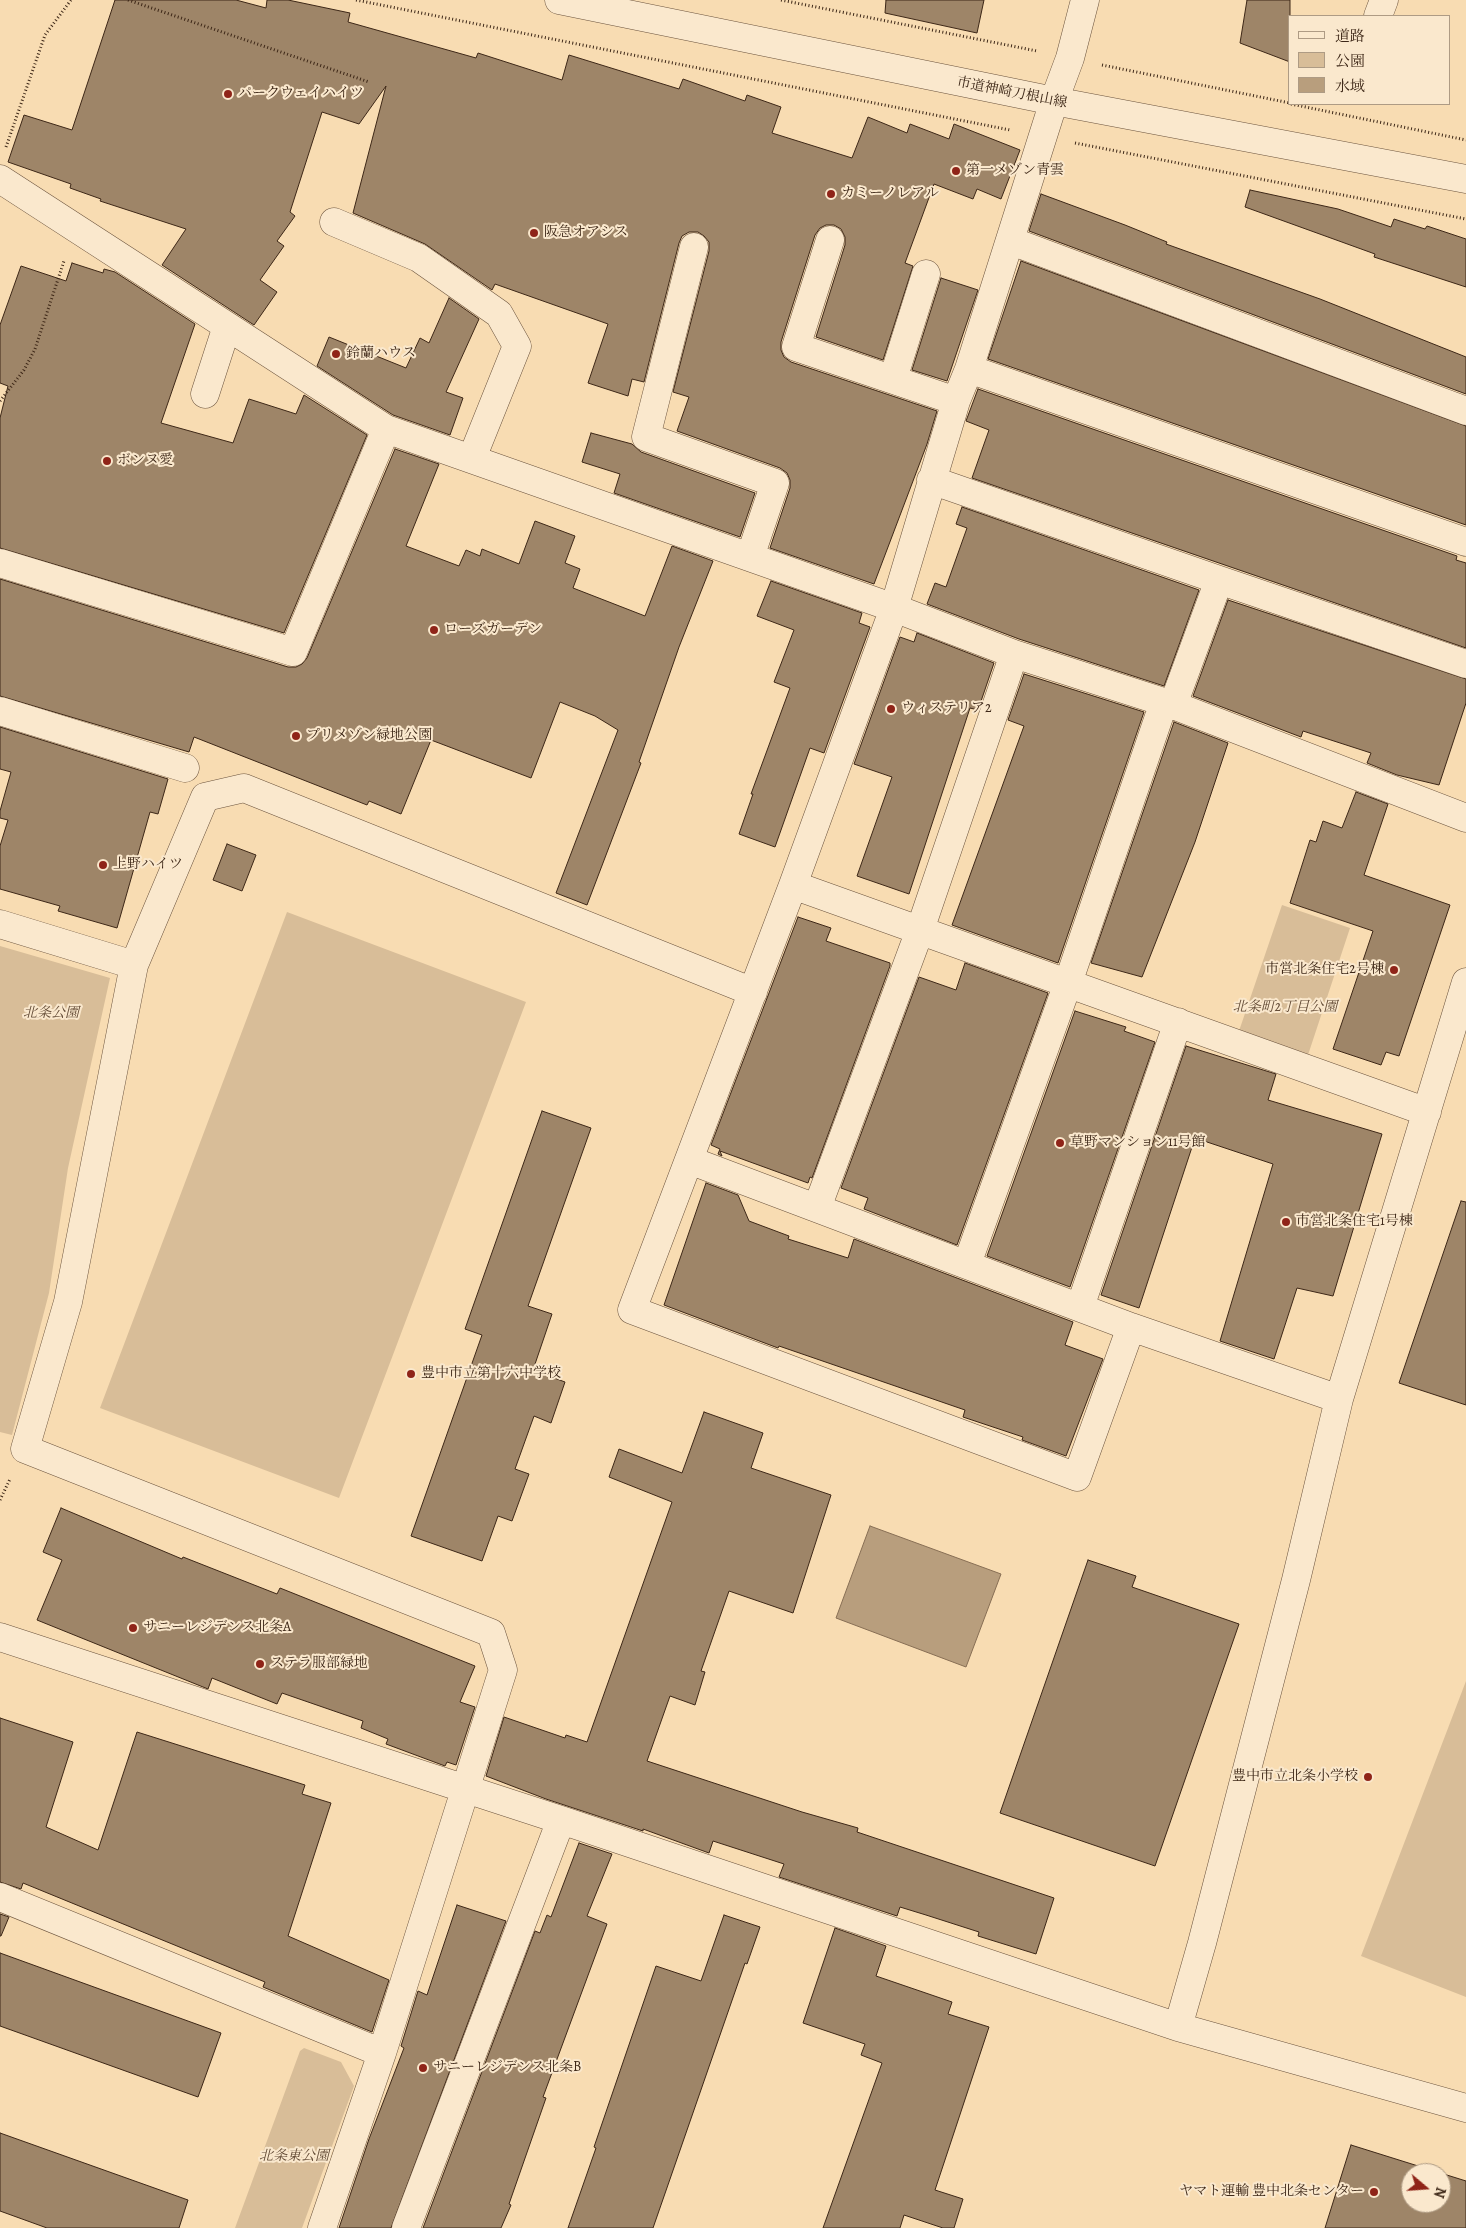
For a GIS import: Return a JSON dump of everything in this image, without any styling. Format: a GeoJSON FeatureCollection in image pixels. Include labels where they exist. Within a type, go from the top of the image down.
{"type":"FeatureCollection","features":[{"type":"Feature","properties":{"kind":"street","name":"市道神崎刀根山線"},"geometry":{"type":"LineString","coordinates":[[559,0],[1054,102],[1466,179]]}},
{"type":"Feature","properties":{"kind":"street"},"geometry":{"type":"LineString","coordinates":[[1085,0],[1070,58],[1054,102],[969,369],[956,401],[894,608],[793,885],[632,1310],[1077,1477],[1131,1327]]}},
{"type":"Feature","properties":{"kind":"street"},"geometry":{"type":"LineString","coordinates":[[1378,15],[1384,0]]}},
{"type":"Feature","properties":{"kind":"street"},"geometry":{"type":"LineString","coordinates":[[2,167],[75,227],[386,429],[894,608],[1014,654],[1169,704],[1464,808]]}},
{"type":"Feature","properties":{"kind":"street"},"geometry":{"type":"LineString","coordinates":[[334,222],[419,258],[499,314],[517,346],[472,458]]}},
{"type":"Feature","properties":{"kind":"street"},"geometry":{"type":"LineString","coordinates":[[830,240],[796,347],[956,401]]}},
{"type":"Feature","properties":{"kind":"street"},"geometry":{"type":"LineString","coordinates":[[1011,241],[1466,411]]}},
{"type":"Feature","properties":{"kind":"street"},"geometry":{"type":"LineString","coordinates":[[694,247],[646,437],[776,483],[750,557]]}},
{"type":"Feature","properties":{"kind":"street"},"geometry":{"type":"LineString","coordinates":[[893,379],[926,274]]}},
{"type":"Feature","properties":{"kind":"street"},"geometry":{"type":"LineString","coordinates":[[205,394],[227,326]]}},
{"type":"Feature","properties":{"kind":"street"},"geometry":{"type":"LineString","coordinates":[[969,369],[1466,542]]}},
{"type":"Feature","properties":{"kind":"street"},"geometry":{"type":"LineString","coordinates":[[0,563],[293,652],[386,429]]}},
{"type":"Feature","properties":{"kind":"street"},"geometry":{"type":"LineString","coordinates":[[931,480],[1466,664]]}},
{"type":"Feature","properties":{"kind":"street"},"geometry":{"type":"LineString","coordinates":[[967,1264],[1169,704],[1219,580]]}},
{"type":"Feature","properties":{"kind":"street"},"geometry":{"type":"LineString","coordinates":[[817,1208],[920,930],[1014,654]]}},
{"type":"Feature","properties":{"kind":"street"},"geometry":{"type":"LineString","coordinates":[[0,711],[185,768]]}},
{"type":"Feature","properties":{"kind":"street"},"geometry":{"type":"LineString","coordinates":[[322,2228],[382,2053],[503,1670],[491,1633],[25,1450],[68,1302],[134,965],[205,797],[244,788],[753,992]]}},
{"type":"Feature","properties":{"kind":"street"},"geometry":{"type":"LineString","coordinates":[[793,885],[1427,1112]]}},
{"type":"Feature","properties":{"kind":"street"},"geometry":{"type":"LineString","coordinates":[[0,924],[134,965]]}},
{"type":"Feature","properties":{"kind":"street"},"geometry":{"type":"LineString","coordinates":[[1178,2027],[1202,1943],[1296,1580],[1339,1399],[1466,982]]}},
{"type":"Feature","properties":{"kind":"street"},"geometry":{"type":"LineString","coordinates":[[1080,1307],[1178,1022]]}},
{"type":"Feature","properties":{"kind":"street"},"geometry":{"type":"LineString","coordinates":[[689,1160],[1131,1327],[1339,1399]]}},
{"type":"Feature","properties":{"kind":"street"},"geometry":{"type":"LineString","coordinates":[[0,1637],[561,1820],[1178,2027],[1466,2108]]}},
{"type":"Feature","properties":{"kind":"street"},"geometry":{"type":"LineString","coordinates":[[406,2228],[561,1820]]}},
{"type":"Feature","properties":{"kind":"street"},"geometry":{"type":"LineString","coordinates":[[0,1897],[382,2053]]}},
{"type":"Feature","properties":{"kind":"path"},"geometry":{"type":"LineString","coordinates":[[2,167],[45,36],[71,0]]}},
{"type":"Feature","properties":{"kind":"path"},"geometry":{"type":"LineString","coordinates":[[128,0],[369,82]]}},
{"type":"Feature","properties":{"kind":"path"},"geometry":{"type":"LineString","coordinates":[[356,0],[1466,219]]}},
{"type":"Feature","properties":{"kind":"path"},"geometry":{"type":"LineString","coordinates":[[1296,105],[1466,140]]}},
{"type":"Feature","properties":{"kind":"path"},"geometry":{"type":"LineString","coordinates":[[0,401],[24,370],[35,349],[75,227]]}},
{"type":"Feature","properties":{"kind":"green space","name":"北条町2丁目公園"},"geometry":{"type":"Polygon","coordinates":[[[1282,905],[1350,928],[1308,1055],[1239,1031],[1282,905]]]}},
{"type":"Feature","properties":{"kind":"green space"},"geometry":{"type":"Polygon","coordinates":[[[287,912],[526,1002],[339,1498],[100,1408],[287,912]]]}},
{"type":"Feature","properties":{"kind":"green space","name":"北条公園"},"geometry":{"type":"Polygon","coordinates":[[[0,946],[110,978],[68,1168],[49,1293],[12,1435],[0,1432],[0,946]]]}},
{"type":"Feature","properties":{"kind":"green space"},"geometry":{"type":"Polygon","coordinates":[[[1466,1681],[1466,1997],[1361,1956],[1466,1681]]]}},
{"type":"Feature","properties":{"kind":"green space","name":"北条東公園"},"geometry":{"type":"Polygon","coordinates":[[[304,2048],[341,2062],[354,2086],[302,2228],[235,2228],[300,2051],[304,2048]]]}},
{"type":"Feature","properties":{"kind":"water"},"geometry":{"type":"Polygon","coordinates":[[[870,1526],[1001,1574],[966,1667],[836,1618],[870,1526]]]}},
{"type":"Feature","properties":{"kind":"building"},"geometry":{"type":"Polygon","coordinates":[[[115,0],[236,0],[266,8],[267,0],[288,0],[350,13],[348,22],[476,58],[478,53],[562,80],[569,55],[679,89],[683,79],[745,101],[747,95],[781,107],[772,133],[852,158],[868,117],[907,133],[910,124],[949,139],[954,124],[1020,150],[1001,199],[977,189],[973,199],[934,184],[905,263],[913,266],[883,360],[816,337],[845,245],[845,237],[841,229],[834,225],[826,225],[820,228],[815,235],[781,342],[781,350],[784,357],[791,362],[937,411],[927,444],[874,584],[770,548],[790,488],[790,480],[787,473],[780,468],[677,431],[689,397],[673,392],[709,251],[709,242],[698,232],[689,232],[682,236],[679,243],[644,382],[632,379],[628,396],[588,383],[608,324],[495,284],[492,290],[425,244],[353,213],[386,86],[359,124],[322,112],[290,212],[295,216],[277,241],[284,246],[260,280],[277,292],[254,325],[162,265],[186,229],[100,201],[101,199],[70,188],[71,184],[8,162],[24,115],[72,130],[115,0]]]}},
{"type":"Feature","properties":{"kind":"building"},"geometry":{"type":"Polygon","coordinates":[[[886,0],[984,0],[977,33],[885,13],[886,0]]]}},
{"type":"Feature","properties":{"kind":"building"},"geometry":{"type":"Polygon","coordinates":[[[1247,0],[1290,0],[1290,15],[1288,15],[1288,61],[1240,43],[1247,0]]]}},
{"type":"Feature","properties":{"kind":"building"},"geometry":{"type":"Polygon","coordinates":[[[1250,190],[1338,209],[1391,227],[1394,219],[1425,229],[1427,226],[1466,239],[1466,287],[1374,257],[1375,254],[1245,207],[1250,190]]]}},
{"type":"Feature","properties":{"kind":"building"},"geometry":{"type":"Polygon","coordinates":[[[1041,194],[1125,225],[1167,242],[1166,244],[1320,299],[1466,357],[1466,394],[1029,231],[1041,194]]]}},
{"type":"Feature","properties":{"kind":"building"},"geometry":{"type":"Polygon","coordinates":[[[1021,261],[1466,426],[1466,525],[988,359],[1021,261]]]}},
{"type":"Feature","properties":{"kind":"building"},"geometry":{"type":"Polygon","coordinates":[[[72,263],[103,273],[104,269],[115,272],[195,324],[161,423],[233,443],[249,399],[296,414],[304,395],[367,435],[284,633],[0,548],[0,418],[8,386],[0,383],[0,325],[21,266],[66,281],[72,263]]]}},
{"type":"Feature","properties":{"kind":"building"},"geometry":{"type":"Polygon","coordinates":[[[941,278],[978,290],[947,381],[912,370],[941,278]]]}},
{"type":"Feature","properties":{"kind":"building"},"geometry":{"type":"Polygon","coordinates":[[[449,298],[479,319],[446,392],[463,398],[450,435],[393,415],[317,366],[329,337],[406,368],[420,338],[429,343],[449,298]]]}},
{"type":"Feature","properties":{"kind":"building"},"geometry":{"type":"Polygon","coordinates":[[[978,389],[1457,556],[1456,560],[1466,563],[1466,648],[972,478],[989,430],[966,421],[978,389]]]}},
{"type":"Feature","properties":{"kind":"building"},"geometry":{"type":"Polygon","coordinates":[[[591,433],[632,444],[641,452],[755,493],[740,537],[614,493],[620,474],[582,462],[591,433]]]}},
{"type":"Feature","properties":{"kind":"building"},"geometry":{"type":"Polygon","coordinates":[[[395,449],[439,464],[406,546],[459,566],[466,550],[480,556],[482,549],[519,564],[535,521],[575,536],[565,563],[580,569],[573,588],[645,616],[672,546],[713,561],[679,647],[639,762],[641,763],[587,905],[556,893],[618,730],[595,716],[560,702],[531,778],[431,740],[401,814],[369,801],[367,805],[194,737],[189,752],[0,696],[0,579],[288,667],[296,667],[302,664],[307,658],[395,449]]]}},
{"type":"Feature","properties":{"kind":"building"},"geometry":{"type":"Polygon","coordinates":[[[962,507],[1199,590],[1164,686],[1019,639],[927,604],[935,583],[946,587],[967,528],[956,524],[962,507]]]}},
{"type":"Feature","properties":{"kind":"building"},"geometry":{"type":"Polygon","coordinates":[[[771,581],[862,613],[859,623],[870,627],[824,753],[810,748],[775,847],[739,834],[753,794],[751,794],[790,688],[774,682],[794,630],[757,616],[771,581]]]}},
{"type":"Feature","properties":{"kind":"building"},"geometry":{"type":"Polygon","coordinates":[[[1228,600],[1466,679],[1466,703],[1439,785],[1397,775],[1367,763],[1371,753],[1303,731],[1301,737],[1193,696],[1228,600]]]}},
{"type":"Feature","properties":{"kind":"building"},"geometry":{"type":"Polygon","coordinates":[[[917,633],[994,663],[978,710],[970,708],[909,894],[857,876],[892,777],[854,764],[900,637],[914,642],[917,633]]]}},
{"type":"Feature","properties":{"kind":"building"},"geometry":{"type":"Polygon","coordinates":[[[1024,674],[1144,712],[1058,963],[952,925],[1024,726],[1008,720],[1024,674]]]}},
{"type":"Feature","properties":{"kind":"building"},"geometry":{"type":"Polygon","coordinates":[[[1174,722],[1228,743],[1195,842],[1142,977],[1091,963],[1174,722]]]}},
{"type":"Feature","properties":{"kind":"building"},"geometry":{"type":"Polygon","coordinates":[[[0,727],[168,779],[158,814],[150,812],[117,928],[58,911],[60,906],[0,889],[0,846],[8,820],[0,818],[0,811],[11,772],[0,769],[0,727]]]}},
{"type":"Feature","properties":{"kind":"building"},"geometry":{"type":"Polygon","coordinates":[[[1356,792],[1388,804],[1364,875],[1450,905],[1399,1056],[1386,1052],[1381,1065],[1333,1049],[1373,931],[1290,903],[1310,840],[1316,842],[1323,821],[1342,828],[1356,792]]]}},
{"type":"Feature","properties":{"kind":"building"},"geometry":{"type":"Polygon","coordinates":[[[227,844],[256,855],[242,891],[213,880],[227,844]]]}},
{"type":"Feature","properties":{"kind":"building"},"geometry":{"type":"Polygon","coordinates":[[[798,917],[831,928],[826,941],[890,963],[812,1178],[810,1177],[808,1183],[720,1151],[722,1156],[718,1154],[720,1149],[711,1145],[798,917]]]}},
{"type":"Feature","properties":{"kind":"building"},"geometry":{"type":"Polygon","coordinates":[[[965,963],[1048,993],[957,1245],[864,1209],[868,1198],[841,1188],[919,977],[956,990],[965,963]]]}},
{"type":"Feature","properties":{"kind":"building"},"geometry":{"type":"Polygon","coordinates":[[[1075,1011],[1126,1027],[1124,1031],[1155,1042],[1070,1287],[987,1256],[1075,1011]]]}},
{"type":"Feature","properties":{"kind":"building"},"geometry":{"type":"Polygon","coordinates":[[[1186,1046],[1276,1074],[1268,1100],[1382,1134],[1333,1296],[1297,1288],[1274,1359],[1220,1341],[1273,1164],[1195,1138],[1139,1308],[1101,1295],[1186,1046]]]}},
{"type":"Feature","properties":{"kind":"building"},"geometry":{"type":"Polygon","coordinates":[[[542,1111],[591,1128],[528,1306],[552,1314],[533,1370],[565,1382],[551,1423],[534,1416],[515,1469],[529,1474],[512,1521],[498,1516],[482,1561],[411,1536],[482,1335],[465,1329],[542,1111]]]}},
{"type":"Feature","properties":{"kind":"building"},"geometry":{"type":"Polygon","coordinates":[[[706,1183],[738,1195],[749,1221],[789,1236],[788,1239],[848,1258],[854,1239],[1073,1322],[1065,1345],[1103,1359],[1066,1456],[1022,1440],[1023,1437],[963,1417],[965,1410],[779,1346],[778,1348],[664,1305],[706,1183]]]}},
{"type":"Feature","properties":{"kind":"building"},"geometry":{"type":"Polygon","coordinates":[[[1461,1201],[1466,1202],[1466,1405],[1399,1383],[1461,1201]]]}},
{"type":"Feature","properties":{"kind":"building"},"geometry":{"type":"Polygon","coordinates":[[[704,1412],[763,1433],[751,1468],[831,1495],[793,1613],[729,1591],[701,1671],[705,1672],[695,1705],[670,1696],[647,1761],[802,1812],[858,1828],[857,1832],[1054,1898],[1036,1954],[978,1936],[979,1932],[900,1907],[897,1916],[779,1877],[784,1864],[713,1841],[709,1853],[643,1829],[643,1831],[546,1799],[486,1776],[504,1717],[565,1738],[566,1735],[587,1742],[672,1502],[609,1477],[619,1449],[682,1473],[704,1412]]]}},
{"type":"Feature","properties":{"kind":"building"},"geometry":{"type":"Polygon","coordinates":[[[61,1508],[182,1559],[183,1557],[277,1594],[280,1588],[475,1666],[460,1702],[475,1707],[456,1765],[447,1762],[445,1766],[386,1744],[388,1739],[361,1728],[363,1721],[282,1693],[277,1704],[212,1678],[208,1689],[37,1620],[62,1560],[43,1552],[61,1508]]]}},
{"type":"Feature","properties":{"kind":"building"},"geometry":{"type":"Polygon","coordinates":[[[1088,1560],[1136,1576],[1132,1587],[1239,1624],[1155,1866],[1000,1813],[1088,1560]]]}},
{"type":"Feature","properties":{"kind":"building"},"geometry":{"type":"Polygon","coordinates":[[[0,1718],[73,1742],[46,1827],[98,1850],[137,1732],[305,1785],[302,1794],[331,1803],[288,1936],[389,1980],[372,2032],[263,1987],[265,1982],[23,1883],[21,1889],[0,1882],[0,1718]]]}},
{"type":"Feature","properties":{"kind":"building"},"geometry":{"type":"Polygon","coordinates":[[[579,1843],[612,1854],[587,1916],[607,1924],[543,2097],[546,2098],[509,2204],[511,2205],[501,2228],[423,2228],[535,1931],[540,1933],[547,1915],[551,1917],[579,1843]]]}},
{"type":"Feature","properties":{"kind":"building"},"geometry":{"type":"Polygon","coordinates":[[[457,1905],[506,1921],[391,2228],[339,2228],[369,2139],[404,2048],[401,2046],[418,1991],[427,1995],[457,1905]]]}},
{"type":"Feature","properties":{"kind":"building"},"geometry":{"type":"Polygon","coordinates":[[[0,1914],[9,1917],[1,1936],[0,1936],[0,1914]]]}},
{"type":"Feature","properties":{"kind":"building"},"geometry":{"type":"Polygon","coordinates":[[[724,1915],[760,1927],[747,1964],[745,1963],[653,2228],[568,2228],[656,1966],[701,1981],[724,1915]]]}},
{"type":"Feature","properties":{"kind":"building"},"geometry":{"type":"Polygon","coordinates":[[[835,1928],[886,1946],[876,1976],[952,2002],[948,2014],[989,2027],[935,2190],[963,2199],[954,2228],[943,2228],[904,2215],[900,2228],[823,2228],[882,2063],[861,2055],[865,2044],[803,2023],[835,1928]]]}},
{"type":"Feature","properties":{"kind":"building"},"geometry":{"type":"Polygon","coordinates":[[[0,1953],[221,2033],[198,2097],[0,2026],[0,1953]]]}},
{"type":"Feature","properties":{"kind":"building"},"geometry":{"type":"Polygon","coordinates":[[[0,2133],[188,2200],[179,2228],[47,2228],[0,2211],[0,2133]]]}},
{"type":"Feature","properties":{"kind":"building","name":"ヤマト運輸 豊中北条センター"},"geometry":{"type":"Polygon","coordinates":[[[1351,2145],[1408,2163],[1401,2163],[1401,2213],[1451,2213],[1451,2176],[1466,2181],[1466,2228],[1325,2228],[1351,2145]]]}},
{"type":"Feature","properties":{"kind":"place","name":"パークウェイハイツ"},"geometry":{"type":"Point","coordinates":[228,94]}},
{"type":"Feature","properties":{"kind":"place","name":"第一メゾン青雲"},"geometry":{"type":"Point","coordinates":[956,171]}},
{"type":"Feature","properties":{"kind":"place","name":"カミーノレアル"},"geometry":{"type":"Point","coordinates":[831,194]}},
{"type":"Feature","properties":{"kind":"place","name":"阪急オアシス"},"geometry":{"type":"Point","coordinates":[534,233]}},
{"type":"Feature","properties":{"kind":"place","name":"鈴蘭ハウス"},"geometry":{"type":"Point","coordinates":[336,354]}},
{"type":"Feature","properties":{"kind":"place","name":"ボンヌ愛"},"geometry":{"type":"Point","coordinates":[107,461]}},
{"type":"Feature","properties":{"kind":"place","name":"ローズガーデン"},"geometry":{"type":"Point","coordinates":[434,630]}},
{"type":"Feature","properties":{"kind":"place","name":"ウィステリア2"},"geometry":{"type":"Point","coordinates":[891,709]}},
{"type":"Feature","properties":{"kind":"place","name":"プリメゾン緑地公園"},"geometry":{"type":"Point","coordinates":[296,736]}},
{"type":"Feature","properties":{"kind":"place","name":"上野ハイツ"},"geometry":{"type":"Point","coordinates":[103,865]}},
{"type":"Feature","properties":{"kind":"place","name":"市営北条住宅2号棟"},"geometry":{"type":"Point","coordinates":[1394,970]}},
{"type":"Feature","properties":{"kind":"place","name":"草野マンション11号館"},"geometry":{"type":"Point","coordinates":[1060,1143]}},
{"type":"Feature","properties":{"kind":"place","name":"市営北条住宅1号棟"},"geometry":{"type":"Point","coordinates":[1286,1222]}},
{"type":"Feature","properties":{"kind":"place","name":"豊中市立第十六中学校"},"geometry":{"type":"Point","coordinates":[411,1374]}},
{"type":"Feature","properties":{"kind":"place","name":"サニーレジデンス北条A"},"geometry":{"type":"Point","coordinates":[133,1628]}},
{"type":"Feature","properties":{"kind":"place","name":"ステラ服部緑地"},"geometry":{"type":"Point","coordinates":[260,1664]}},
{"type":"Feature","properties":{"kind":"place","name":"豊中市立北条小学校"},"geometry":{"type":"Point","coordinates":[1368,1777]}},
{"type":"Feature","properties":{"kind":"place","name":"サニーレジデンス北条B"},"geometry":{"type":"Point","coordinates":[423,2068]}},
{"type":"Feature","properties":{"kind":"place","name":"ヤマト運輸 豊中北条センター"},"geometry":{"type":"Point","coordinates":[1374,2192]}}]}
